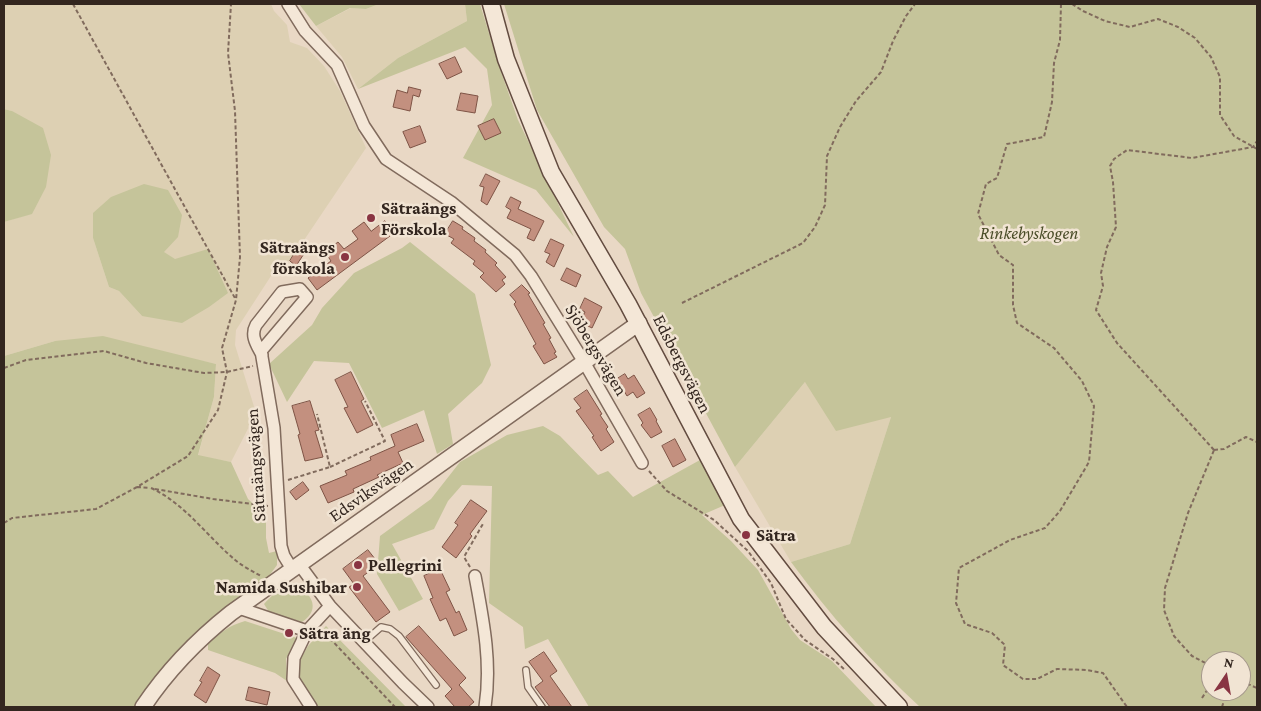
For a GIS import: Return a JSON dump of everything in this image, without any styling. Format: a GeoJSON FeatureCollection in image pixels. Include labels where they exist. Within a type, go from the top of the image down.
{"type":"FeatureCollection","features":[{"type":"Feature","properties":{"kind":"main road","name":"Edsbergsvägen"},"geometry":{"type":"LineString","coordinates":[[490,4],[506,60],[551,172],[639,323],[740,519],[824,627],[899,707]]}},
{"type":"Feature","properties":{"kind":"street","name":"Sjöbergsvägen"},"geometry":{"type":"LineString","coordinates":[[288,4],[305,31],[337,65],[364,126],[386,159],[451,202],[515,255],[531,276],[584,362],[642,463]]}},
{"type":"Feature","properties":{"kind":"street","name":"Sätraängsvägen"},"geometry":{"type":"LineString","coordinates":[[262,360],[253,336],[256,325],[282,292],[300,289],[307,297],[262,351],[274,428],[279,528],[284,556],[428,707]]}},
{"type":"Feature","properties":{"kind":"street","name":"Edsviksvägen"},"geometry":{"type":"LineString","coordinates":[[143,707],[187,652],[208,632],[239,608],[639,323]]}},
{"type":"Feature","properties":{"kind":"street"},"geometry":{"type":"LineString","coordinates":[[475,576],[486,633],[488,689],[485,707]]}},
{"type":"Feature","properties":{"kind":"street"},"geometry":{"type":"LineString","coordinates":[[311,707],[293,679],[294,658],[311,627],[330,606]]}},
{"type":"Feature","properties":{"kind":"street"},"geometry":{"type":"LineString","coordinates":[[239,608],[311,627]]}},
{"type":"Feature","properties":{"kind":"lane"},"geometry":{"type":"LineString","coordinates":[[364,642],[381,626],[390,629],[400,636],[436,685]]}},
{"type":"Feature","properties":{"kind":"lane"},"geometry":{"type":"LineString","coordinates":[[526,670],[528,687],[542,707]]}},
{"type":"Feature","properties":{"kind":"path"},"geometry":{"type":"LineString","coordinates":[[73,4],[236,300]]}},
{"type":"Feature","properties":{"kind":"path"},"geometry":{"type":"LineString","coordinates":[[4,523],[12,518],[96,508],[137,488],[188,456],[218,410],[227,372],[222,348],[236,300],[240,257],[235,111],[228,54],[231,4]]}},
{"type":"Feature","properties":{"kind":"path"},"geometry":{"type":"LineString","coordinates":[[682,303],[803,242],[816,227],[825,205],[827,156],[840,126],[856,101],[881,72],[906,16],[915,4]]}},
{"type":"Feature","properties":{"kind":"path"},"geometry":{"type":"LineString","coordinates":[[1061,4],[1060,40],[1054,63],[1052,102],[1044,137],[1008,144],[997,178],[986,184],[978,214],[999,255],[1013,265],[1013,305],[1017,323],[1054,348],[1082,381],[1094,406],[1089,462],[1060,511],[1045,528],[1010,540],[959,568],[956,603],[965,624],[992,632],[1004,645],[1003,664],[1023,679],[1037,679],[1057,669],[1087,670],[1103,673],[1127,707]]}},
{"type":"Feature","properties":{"kind":"path"},"geometry":{"type":"LineString","coordinates":[[1072,4],[1083,12],[1105,21],[1130,27],[1158,19],[1178,27],[1195,38],[1211,57],[1220,77],[1220,115],[1234,136],[1257,149]]}},
{"type":"Feature","properties":{"kind":"path"},"geometry":{"type":"LineString","coordinates":[[1214,450],[1117,343],[1096,310],[1103,286],[1101,273],[1107,248],[1116,227],[1110,166],[1114,158],[1127,150],[1192,158],[1253,147],[1257,141]]}},
{"type":"Feature","properties":{"kind":"path"},"geometry":{"type":"LineString","coordinates":[[4,368],[26,360],[104,351],[146,363],[204,373],[227,372],[262,360]]}},
{"type":"Feature","properties":{"kind":"path"},"geometry":{"type":"LineString","coordinates":[[278,483],[330,467],[385,441],[365,401]]}},
{"type":"Feature","properties":{"kind":"path"},"geometry":{"type":"LineString","coordinates":[[317,414],[330,467]]}},
{"type":"Feature","properties":{"kind":"path"},"geometry":{"type":"LineString","coordinates":[[1214,450],[1224,449],[1246,437],[1257,442]]}},
{"type":"Feature","properties":{"kind":"path"},"geometry":{"type":"LineString","coordinates":[[1201,661],[1192,656],[1174,636],[1164,610],[1165,588],[1188,513],[1214,450]]}},
{"type":"Feature","properties":{"kind":"path"},"geometry":{"type":"LineString","coordinates":[[642,463],[667,491],[714,520],[748,551],[771,583],[786,619],[805,640],[833,659],[846,671]]}},
{"type":"Feature","properties":{"kind":"path"},"geometry":{"type":"LineString","coordinates":[[137,488],[150,488],[279,508]]}},
{"type":"Feature","properties":{"kind":"path"},"geometry":{"type":"LineString","coordinates":[[150,488],[163,494],[235,560],[267,580],[271,577],[277,580]]}},
{"type":"Feature","properties":{"kind":"path"},"geometry":{"type":"LineString","coordinates":[[475,576],[464,557],[484,522]]}},
{"type":"Feature","properties":{"kind":"path"},"geometry":{"type":"LineString","coordinates":[[311,627],[395,707]]}},
{"type":"Feature","properties":{"kind":"shaded area"},"geometry":{"type":"Polygon","coordinates":[[[4,4],[271,4],[274,11],[287,25],[290,42],[307,48],[324,66],[340,91],[366,148],[290,261],[280,262],[236,330],[235,345],[256,413],[231,462],[198,456],[214,397],[216,364],[188,358],[55,341],[4,356],[4,222],[32,213],[12,111],[4,109],[4,4]],[[93,238],[109,287],[119,291],[142,316],[175,260],[163,252],[93,238]]]}},
{"type":"Feature","properties":{"kind":"shaded area"},"geometry":{"type":"Polygon","coordinates":[[[379,4],[465,4],[467,21],[398,58],[358,89],[342,57],[316,26],[351,8],[366,9],[379,4]]]}},
{"type":"Feature","properties":{"kind":"shaded area"},"geometry":{"type":"Polygon","coordinates":[[[805,382],[891,417],[850,544],[791,562],[735,467],[805,382]]]}},
{"type":"Feature","properties":{"kind":"green space"},"geometry":{"type":"Polygon","coordinates":[[[299,4],[379,4],[366,9],[350,8],[316,26],[299,4]]]}},
{"type":"Feature","properties":{"kind":"green space"},"geometry":{"type":"Polygon","coordinates":[[[465,4],[480,4],[518,120],[574,237],[536,190],[463,158],[492,105],[487,69],[465,47],[358,89],[398,58],[467,21],[465,4]]]}},
{"type":"Feature","properties":{"kind":"green space","name":"Rinkebyskogen"},"geometry":{"type":"Polygon","coordinates":[[[504,4],[1257,4],[1257,707],[920,707],[852,637],[791,562],[850,544],[891,417],[836,431],[805,382],[735,467],[641,293],[625,249],[604,227],[537,110],[504,4]]]}},
{"type":"Feature","properties":{"kind":"green space"},"geometry":{"type":"Polygon","coordinates":[[[4,109],[12,111],[43,128],[51,155],[46,187],[32,214],[4,222],[4,109]]]}},
{"type":"Feature","properties":{"kind":"green space"},"geometry":{"type":"Polygon","coordinates":[[[144,184],[168,190],[182,215],[178,237],[164,252],[175,259],[208,249],[228,293],[182,323],[142,316],[119,291],[109,287],[93,238],[93,213],[111,197],[144,184]]]}},
{"type":"Feature","properties":{"kind":"green space"},"geometry":{"type":"Polygon","coordinates":[[[410,242],[475,294],[491,365],[482,383],[448,414],[453,444],[437,454],[424,410],[382,428],[349,363],[314,361],[287,402],[269,364],[312,325],[322,308],[354,273],[410,242]]]}},
{"type":"Feature","properties":{"kind":"green space"},"geometry":{"type":"Polygon","coordinates":[[[103,336],[216,364],[214,397],[198,455],[231,462],[248,499],[266,516],[266,538],[269,553],[277,551],[277,565],[269,576],[238,600],[136,707],[4,707],[4,356],[55,341],[103,336]]]}},
{"type":"Feature","properties":{"kind":"green space"},"geometry":{"type":"Polygon","coordinates":[[[543,426],[560,436],[598,475],[608,471],[633,497],[700,460],[725,505],[702,515],[731,541],[758,570],[791,629],[800,640],[832,661],[876,707],[589,707],[548,639],[525,649],[523,627],[489,603],[492,486],[462,485],[448,501],[434,529],[392,544],[423,599],[399,611],[377,574],[380,536],[431,499],[460,462],[507,435],[543,426]]]}},
{"type":"Feature","properties":{"kind":"green space"},"geometry":{"type":"Polygon","coordinates":[[[291,585],[304,591],[312,600],[312,611],[302,622],[269,612],[264,604],[276,592],[291,585]]]}},
{"type":"Feature","properties":{"kind":"green space"},"geometry":{"type":"Polygon","coordinates":[[[245,621],[297,638],[286,659],[287,681],[275,673],[208,650],[208,644],[221,633],[229,627],[245,621]]]}},
{"type":"Feature","properties":{"kind":"green space"},"geometry":{"type":"Polygon","coordinates":[[[326,626],[406,707],[318,707],[299,679],[300,660],[308,646],[326,626]]]}},
{"type":"Feature","properties":{"kind":"building"},"geometry":{"type":"Polygon","coordinates":[[[455,57],[462,72],[447,79],[439,64],[455,57]]]}},
{"type":"Feature","properties":{"kind":"building"},"geometry":{"type":"Polygon","coordinates":[[[409,87],[421,90],[419,97],[413,95],[410,111],[393,107],[397,90],[407,93],[409,87]]]}},
{"type":"Feature","properties":{"kind":"building"},"geometry":{"type":"Polygon","coordinates":[[[461,93],[478,96],[475,113],[457,110],[461,93]]]}},
{"type":"Feature","properties":{"kind":"building"},"geometry":{"type":"Polygon","coordinates":[[[494,119],[501,133],[485,140],[478,126],[494,119]]]}},
{"type":"Feature","properties":{"kind":"building"},"geometry":{"type":"Polygon","coordinates":[[[420,126],[426,142],[410,148],[403,132],[420,126]]]}},
{"type":"Feature","properties":{"kind":"building"},"geometry":{"type":"Polygon","coordinates":[[[486,174],[500,181],[487,205],[481,201],[484,187],[480,186],[486,174]]]}},
{"type":"Feature","properties":{"kind":"building"},"geometry":{"type":"Polygon","coordinates":[[[511,197],[521,202],[518,209],[544,221],[534,241],[527,238],[531,229],[507,218],[511,210],[506,207],[511,197]]]}},
{"type":"Feature","properties":{"kind":"building","name":"Sätraängs förskola"},"geometry":{"type":"Polygon","coordinates":[[[385,221],[394,233],[317,290],[308,278],[331,261],[325,252],[338,242],[344,249],[358,239],[352,231],[364,222],[371,231],[385,221]]]}},
{"type":"Feature","properties":{"kind":"building"},"geometry":{"type":"Polygon","coordinates":[[[453,221],[475,238],[474,241],[486,250],[485,252],[497,263],[495,265],[506,277],[502,280],[505,284],[496,292],[480,277],[484,273],[473,264],[475,261],[451,243],[454,239],[445,234],[453,221]]]}},
{"type":"Feature","properties":{"kind":"building"},"geometry":{"type":"Polygon","coordinates":[[[551,239],[564,245],[554,267],[546,262],[550,254],[545,252],[551,239]]]}},
{"type":"Feature","properties":{"kind":"building"},"geometry":{"type":"Polygon","coordinates":[[[302,241],[309,246],[296,266],[290,261],[302,241]]]}},
{"type":"Feature","properties":{"kind":"building"},"geometry":{"type":"Polygon","coordinates":[[[567,268],[581,275],[576,287],[561,280],[567,268]]]}},
{"type":"Feature","properties":{"kind":"building"},"geometry":{"type":"Polygon","coordinates":[[[522,285],[530,293],[528,294],[545,323],[543,324],[556,352],[554,353],[557,357],[544,364],[533,346],[536,344],[514,304],[516,302],[510,295],[522,285]]]}},
{"type":"Feature","properties":{"kind":"building"},"geometry":{"type":"Polygon","coordinates":[[[585,298],[602,307],[592,328],[580,322],[585,312],[580,309],[585,298]]]}},
{"type":"Feature","properties":{"kind":"building"},"geometry":{"type":"Polygon","coordinates":[[[351,372],[364,399],[361,401],[373,425],[357,433],[344,408],[348,407],[335,380],[351,372]]]}},
{"type":"Feature","properties":{"kind":"building"},"geometry":{"type":"Polygon","coordinates":[[[625,374],[628,379],[634,375],[645,393],[637,398],[633,392],[627,396],[617,379],[625,374]]]}},
{"type":"Feature","properties":{"kind":"building"},"geometry":{"type":"Polygon","coordinates":[[[587,390],[602,414],[600,415],[608,427],[606,429],[614,442],[601,451],[592,437],[594,436],[576,411],[581,408],[574,399],[587,390]]]}},
{"type":"Feature","properties":{"kind":"building"},"geometry":{"type":"Polygon","coordinates":[[[310,401],[319,430],[315,431],[323,457],[305,461],[292,406],[310,401]]]}},
{"type":"Feature","properties":{"kind":"building"},"geometry":{"type":"Polygon","coordinates":[[[650,408],[662,432],[651,438],[641,425],[643,423],[638,415],[650,408]]]}},
{"type":"Feature","properties":{"kind":"building"},"geometry":{"type":"Polygon","coordinates":[[[417,424],[424,441],[398,452],[403,463],[353,489],[354,492],[328,503],[320,486],[347,475],[345,471],[371,460],[370,457],[395,446],[391,435],[417,424]]]}},
{"type":"Feature","properties":{"kind":"building"},"geometry":{"type":"Polygon","coordinates":[[[675,439],[686,460],[673,467],[662,446],[675,439]]]}},
{"type":"Feature","properties":{"kind":"building"},"geometry":{"type":"Polygon","coordinates":[[[303,482],[309,490],[296,500],[290,492],[303,482]]]}},
{"type":"Feature","properties":{"kind":"building"},"geometry":{"type":"Polygon","coordinates":[[[471,500],[487,511],[470,534],[472,536],[456,558],[442,547],[458,525],[455,523],[471,500]]]}},
{"type":"Feature","properties":{"kind":"building"},"geometry":{"type":"Polygon","coordinates":[[[368,550],[379,564],[363,576],[390,612],[376,622],[349,587],[354,584],[343,569],[368,550]]]}},
{"type":"Feature","properties":{"kind":"building"},"geometry":{"type":"Polygon","coordinates":[[[440,569],[450,590],[446,592],[456,613],[459,611],[467,630],[454,636],[446,618],[440,621],[430,599],[433,598],[424,576],[440,569]]]}},
{"type":"Feature","properties":{"kind":"building"},"geometry":{"type":"Polygon","coordinates":[[[419,626],[466,678],[459,685],[474,702],[468,707],[455,707],[445,696],[452,689],[406,637],[419,626]]]}},
{"type":"Feature","properties":{"kind":"building"},"geometry":{"type":"Polygon","coordinates":[[[544,652],[557,671],[550,676],[572,707],[550,707],[535,687],[543,681],[529,662],[544,652]]]}},
{"type":"Feature","properties":{"kind":"building"},"geometry":{"type":"Polygon","coordinates":[[[208,667],[220,675],[206,703],[194,695],[208,667]]]}},
{"type":"Feature","properties":{"kind":"building"},"geometry":{"type":"Polygon","coordinates":[[[249,687],[270,692],[267,705],[246,700],[249,687]]]}},
{"type":"Feature","properties":{"kind":"place","name":"Sätraängs Förskola"},"geometry":{"type":"Point","coordinates":[371,218]}},
{"type":"Feature","properties":{"kind":"place","name":"Sätraängs förskola"},"geometry":{"type":"Point","coordinates":[345,257]}},
{"type":"Feature","properties":{"kind":"place","name":"Sätra"},"geometry":{"type":"Point","coordinates":[746,535]}},
{"type":"Feature","properties":{"kind":"place","name":"Pellegrini"},"geometry":{"type":"Point","coordinates":[358,565]}},
{"type":"Feature","properties":{"kind":"place","name":"Namida Sushibar"},"geometry":{"type":"Point","coordinates":[357,587]}},
{"type":"Feature","properties":{"kind":"place","name":"Sätra äng"},"geometry":{"type":"Point","coordinates":[289,633]}}]}
